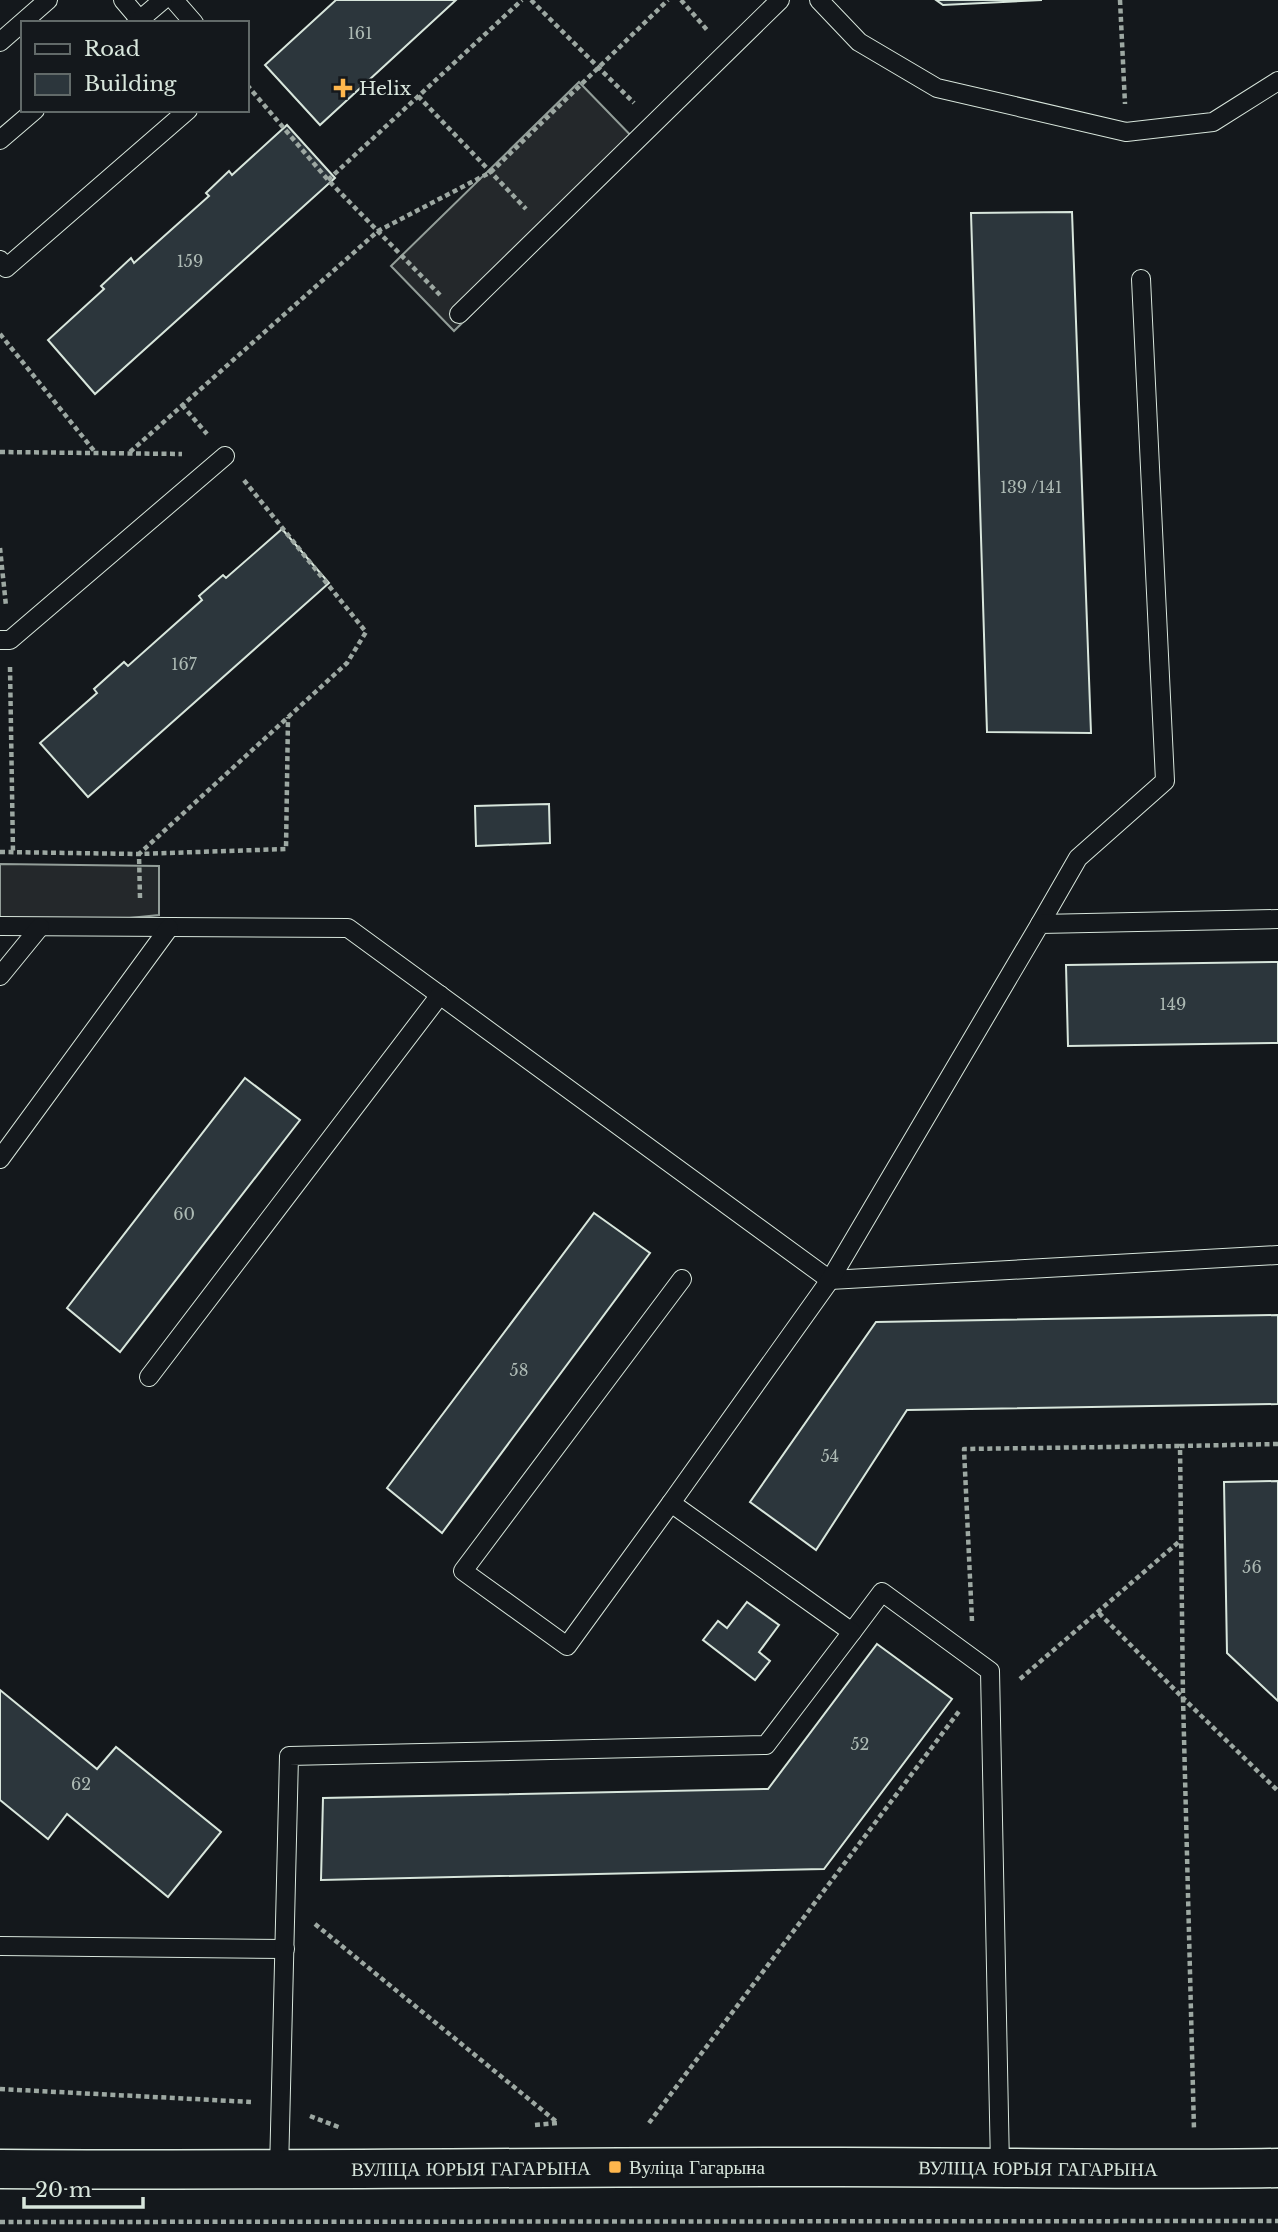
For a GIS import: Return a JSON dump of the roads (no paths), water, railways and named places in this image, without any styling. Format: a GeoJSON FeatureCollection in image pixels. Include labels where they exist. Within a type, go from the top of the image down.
{"type":"FeatureCollection","features":[{"type":"Feature","properties":{"kind":"main road","name":"ВУЛІЦА ЮРЫЯ ГАГАРЫНА"},"geometry":{"type":"LineString","coordinates":[[0,2169],[279,2171],[629,2167],[1278,2168]]}},
{"type":"Feature","properties":{"kind":"lane"},"geometry":{"type":"LineString","coordinates":[[24,21],[48,0]]}},
{"type":"Feature","properties":{"kind":"lane"},"geometry":{"type":"LineString","coordinates":[[123,0],[138,21],[163,0]]}},
{"type":"Feature","properties":{"kind":"lane"},"geometry":{"type":"LineString","coordinates":[[174,0],[192,21]]}},
{"type":"Feature","properties":{"kind":"lane"},"geometry":{"type":"LineString","coordinates":[[459,314],[780,0]]}},
{"type":"Feature","properties":{"kind":"lane"},"geometry":{"type":"LineString","coordinates":[[819,0],[859,42],[937,88],[1126,132],[1213,121],[1278,80]]}},
{"type":"Feature","properties":{"kind":"lane"},"geometry":{"type":"LineString","coordinates":[[0,42],[21,24]]}},
{"type":"Feature","properties":{"kind":"lane"},"geometry":{"type":"LineString","coordinates":[[0,140],[33,112]]}},
{"type":"Feature","properties":{"kind":"lane"},"geometry":{"type":"LineString","coordinates":[[0,260],[6,268],[186,112]]}},
{"type":"Feature","properties":{"kind":"lane"},"geometry":{"type":"LineString","coordinates":[[682,1279],[463,1571],[568,1646],[830,1280],[1078,858],[1166,781],[1141,279]]}},
{"type":"Feature","properties":{"kind":"lane"},"geometry":{"type":"LineString","coordinates":[[5,640],[225,456]]}},
{"type":"Feature","properties":{"kind":"lane"},"geometry":{"type":"LineString","coordinates":[[1040,923],[1278,919]]}},
{"type":"Feature","properties":{"kind":"lane"},"geometry":{"type":"LineString","coordinates":[[0,926],[348,928],[830,1280],[1278,1255]]}},
{"type":"Feature","properties":{"kind":"lane"},"geometry":{"type":"LineString","coordinates":[[0,976],[40,927]]}},
{"type":"Feature","properties":{"kind":"lane"},"geometry":{"type":"LineString","coordinates":[[0,1159],[169,928]]}},
{"type":"Feature","properties":{"kind":"lane"},"geometry":{"type":"LineString","coordinates":[[149,1377],[440,995]]}},
{"type":"Feature","properties":{"kind":"lane"},"geometry":{"type":"LineString","coordinates":[[671,1503],[852,1632]]}},
{"type":"Feature","properties":{"kind":"lane"},"geometry":{"type":"LineString","coordinates":[[279,2171],[289,1756],[766,1745],[882,1592],[990,1671],[1000,2166]]}},
{"type":"Feature","properties":{"kind":"lane"},"geometry":{"type":"LineString","coordinates":[[0,1946],[285,1949]]}},
{"type":"Feature","properties":{"kind":"place","name":"Helix"},"geometry":{"type":"Point","coordinates":[343,88]}},
{"type":"Feature","properties":{"kind":"place","name":"Вуліца Гагарына"},"geometry":{"type":"Point","coordinates":[615,2167]}}]}
